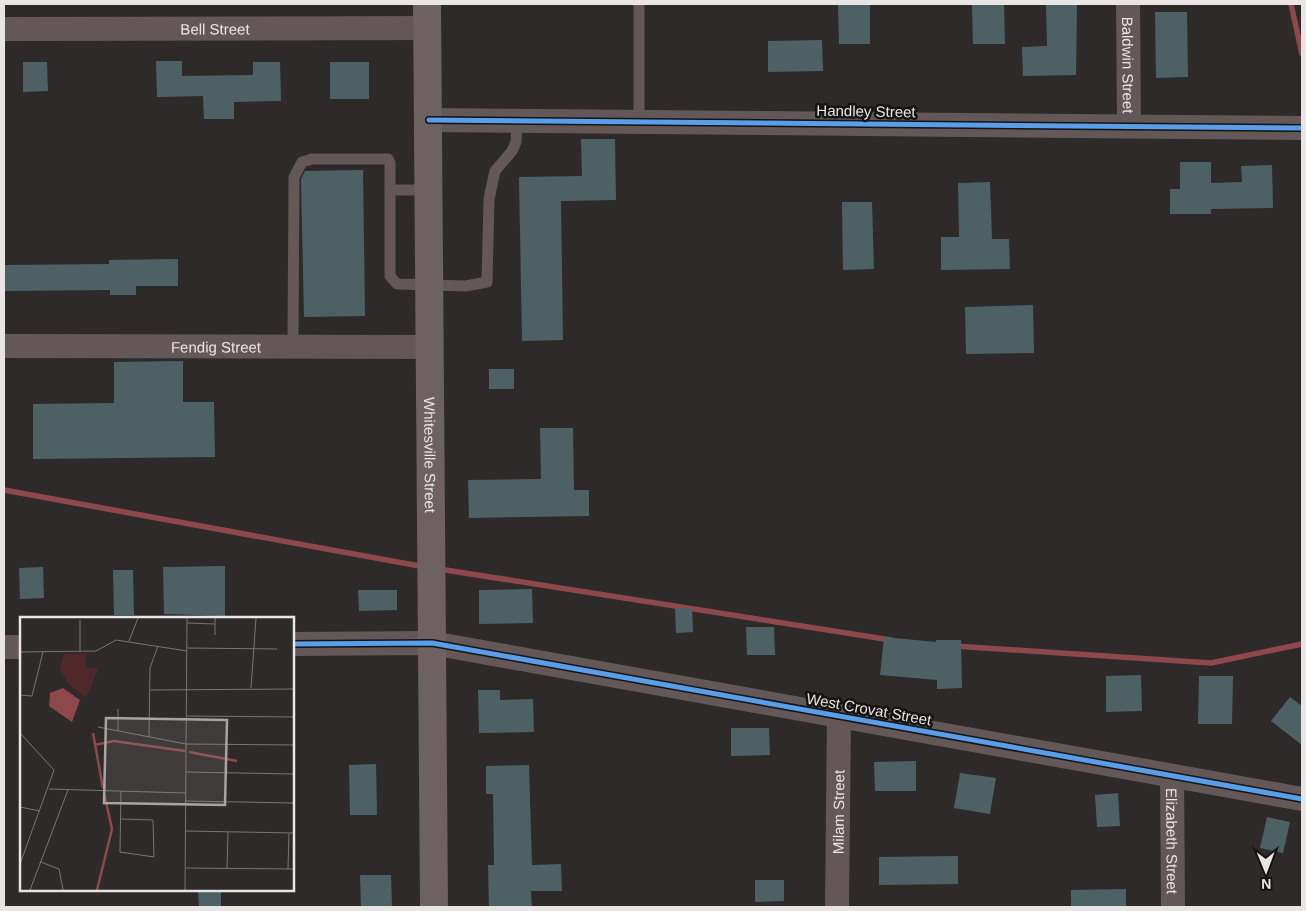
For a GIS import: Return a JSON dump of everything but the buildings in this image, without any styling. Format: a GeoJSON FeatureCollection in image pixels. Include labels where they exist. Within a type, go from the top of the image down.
{"type":"FeatureCollection","features":[{"type":"Feature","properties":{"kind":"main road","name":"Whitesville Street"},"geometry":{"type":"LineString","coordinates":[[427,16],[434,907]]}},
{"type":"Feature","properties":{"kind":"street","name":"Baldwin Street"},"geometry":{"type":"LineString","coordinates":[[1128,4],[1129,126]]}},
{"type":"Feature","properties":{"kind":"street","name":"Bell Street"},"geometry":{"type":"LineString","coordinates":[[4,29],[427,16]]}},
{"type":"Feature","properties":{"kind":"street","name":"Handley Street"},"geometry":{"type":"LineString","coordinates":[[429,120],[517,119],[1302,128]]}},
{"type":"Feature","properties":{"kind":"street","name":"Fendig Street"},"geometry":{"type":"LineString","coordinates":[[4,346],[430,348]]}},
{"type":"Feature","properties":{"kind":"street","name":"West Crovat Street"},"geometry":{"type":"LineString","coordinates":[[294,644],[432,642],[1302,799]]}},
{"type":"Feature","properties":{"kind":"street"},"geometry":{"type":"LineString","coordinates":[[4,647],[20,647]]}},
{"type":"Feature","properties":{"kind":"street","name":"Milam Street"},"geometry":{"type":"LineString","coordinates":[[837,907],[839,716]]}},
{"type":"Feature","properties":{"kind":"street","name":"Elizabeth Street"},"geometry":{"type":"LineString","coordinates":[[1172,776],[1172,907]]}},
{"type":"Feature","properties":{"kind":"lane"},"geometry":{"type":"LineString","coordinates":[[639,4],[639,121]]}},
{"type":"Feature","properties":{"kind":"lane"},"geometry":{"type":"LineString","coordinates":[[293,347],[294,177],[296,169],[302,162],[312,159],[388,159],[390,163],[390,276],[397,284],[466,286],[487,282],[489,199],[495,171],[512,152],[516,142],[517,119]]}},
{"type":"Feature","properties":{"kind":"lane"},"geometry":{"type":"LineString","coordinates":[[390,190],[429,190]]}},
{"type":"Feature","properties":{"kind":"waterway"},"geometry":{"type":"LineString","coordinates":[[1291,4],[1302,54]]}},
{"type":"Feature","properties":{"kind":"waterway"},"geometry":{"type":"LineString","coordinates":[[4,490],[425,567]]}},
{"type":"Feature","properties":{"kind":"waterway"},"geometry":{"type":"LineString","coordinates":[[439,569],[891,640]]}},
{"type":"Feature","properties":{"kind":"waterway"},"geometry":{"type":"LineString","coordinates":[[955,646],[1211,663],[1302,644]]}},
{"type":"Feature","properties":{"kind":"cycle path"},"geometry":{"type":"LineString","coordinates":[[429,120],[1302,128]]}},
{"type":"Feature","properties":{"kind":"cycle path"},"geometry":{"type":"LineString","coordinates":[[294,644],[432,643],[1302,799]]}}]}
